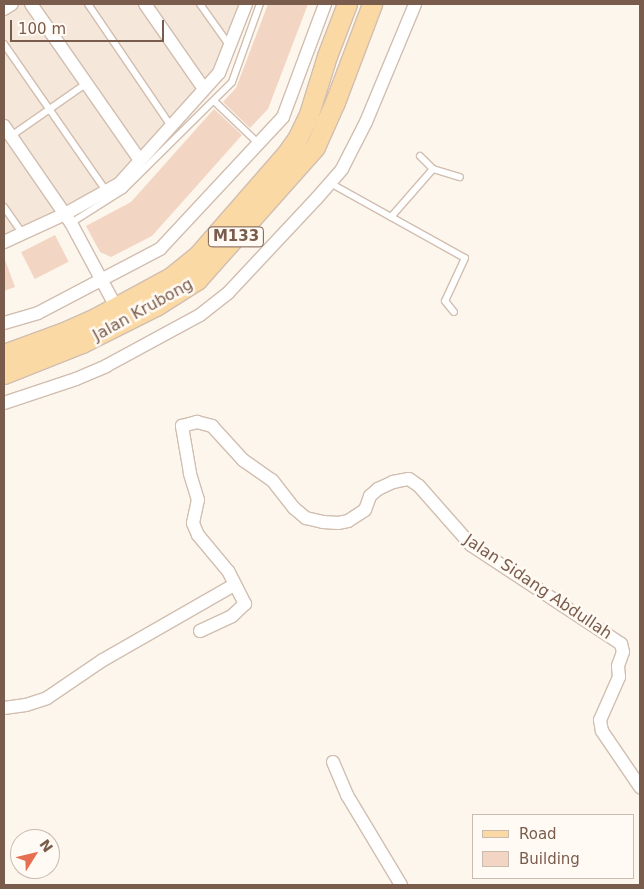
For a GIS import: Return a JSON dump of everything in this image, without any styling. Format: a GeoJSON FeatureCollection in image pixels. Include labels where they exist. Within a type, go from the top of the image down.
{"type":"FeatureCollection","features":[{"type":"Feature","properties":{"kind":"main road","name":"Jalan Krubong"},"geometry":{"type":"LineString","coordinates":[[4,354],[64,332],[116,307],[182,269],[198,255],[287,153],[308,114],[347,4]]}},
{"type":"Feature","properties":{"kind":"main road"},"geometry":{"type":"LineString","coordinates":[[327,56],[352,4]]}},
{"type":"Feature","properties":{"kind":"main road"},"geometry":{"type":"LineString","coordinates":[[347,66],[354,24],[362,4]]}},
{"type":"Feature","properties":{"kind":"main road","name":"Jalan Krubong"},"geometry":{"type":"LineString","coordinates":[[4,374],[82,343],[156,306],[197,280],[315,147],[372,4]]}},
{"type":"Feature","properties":{"kind":"street"},"geometry":{"type":"LineString","coordinates":[[4,9],[12,4]]}},
{"type":"Feature","properties":{"kind":"street"},"geometry":{"type":"LineString","coordinates":[[31,4],[140,160]]}},
{"type":"Feature","properties":{"kind":"street"},"geometry":{"type":"LineString","coordinates":[[145,4],[204,89]]}},
{"type":"Feature","properties":{"kind":"street"},"geometry":{"type":"LineString","coordinates":[[4,242],[68,218],[119,184],[219,73],[246,4]]}},
{"type":"Feature","properties":{"kind":"street"},"geometry":{"type":"LineString","coordinates":[[4,323],[38,313],[160,250],[283,117],[326,4]]}},
{"type":"Feature","properties":{"kind":"street"},"geometry":{"type":"LineString","coordinates":[[4,403],[76,379],[106,366],[214,306],[330,183],[353,150],[415,4]]}},
{"type":"Feature","properties":{"kind":"street"},"geometry":{"type":"LineString","coordinates":[[7,131],[68,218],[116,307]]}},
{"type":"Feature","properties":{"kind":"street","name":"Jalan Sidang Abdullah"},"geometry":{"type":"LineString","coordinates":[[200,631],[232,616],[245,604],[228,571],[198,534],[193,523],[198,500],[190,473],[182,426],[197,422],[212,426],[243,460],[272,480],[294,508],[306,518],[323,522],[338,523],[348,521],[364,510],[370,496],[378,489],[393,482],[409,479],[419,486],[472,546],[621,644],[623,652],[618,666],[619,677],[600,720],[602,731],[640,786]]}},
{"type":"Feature","properties":{"kind":"street"},"geometry":{"type":"LineString","coordinates":[[4,708],[26,705],[47,698],[103,660],[234,585]]}},
{"type":"Feature","properties":{"kind":"street"},"geometry":{"type":"LineString","coordinates":[[333,762],[347,795],[400,885]]}},
{"type":"Feature","properties":{"kind":"lane"},"geometry":{"type":"LineString","coordinates":[[88,4],[171,126]]}},
{"type":"Feature","properties":{"kind":"lane"},"geometry":{"type":"LineString","coordinates":[[200,4],[229,45]]}},
{"type":"Feature","properties":{"kind":"lane"},"geometry":{"type":"LineString","coordinates":[[68,218],[123,190],[232,82],[260,4]]}},
{"type":"Feature","properties":{"kind":"lane"},"geometry":{"type":"LineString","coordinates":[[4,44],[106,191]]}},
{"type":"Feature","properties":{"kind":"lane"},"geometry":{"type":"LineString","coordinates":[[7,131],[49,110],[87,83]]}},
{"type":"Feature","properties":{"kind":"lane"},"geometry":{"type":"LineString","coordinates":[[214,101],[258,143]]}},
{"type":"Feature","properties":{"kind":"lane"},"geometry":{"type":"LineString","coordinates":[[420,156],[433,168],[460,177]]}},
{"type":"Feature","properties":{"kind":"lane"},"geometry":{"type":"LineString","coordinates":[[391,217],[433,168]]}},
{"type":"Feature","properties":{"kind":"lane"},"geometry":{"type":"LineString","coordinates":[[330,183],[465,258],[446,302],[454,312]]}},
{"type":"Feature","properties":{"kind":"lane"},"geometry":{"type":"LineString","coordinates":[[4,207],[23,234]]}},
{"type":"Feature","properties":{"kind":"shaded area"},"geometry":{"type":"Polygon","coordinates":[[[4,4],[247,4],[221,70],[120,185],[4,237],[4,4]]]}},
{"type":"Feature","properties":{"kind":"building"},"geometry":{"type":"Polygon","coordinates":[[[268,4],[308,4],[268,109],[250,128],[223,102],[236,88],[268,4]]]}},
{"type":"Feature","properties":{"kind":"building"},"geometry":{"type":"Polygon","coordinates":[[[214,109],[242,135],[152,236],[111,257],[100,252],[86,226],[131,202],[214,109]]]}},
{"type":"Feature","properties":{"kind":"building"},"geometry":{"type":"Polygon","coordinates":[[[55,235],[69,262],[35,279],[21,252],[55,235]]]}},
{"type":"Feature","properties":{"kind":"building"},"geometry":{"type":"Polygon","coordinates":[[[4,257],[15,287],[4,291],[4,257]]]}}]}
